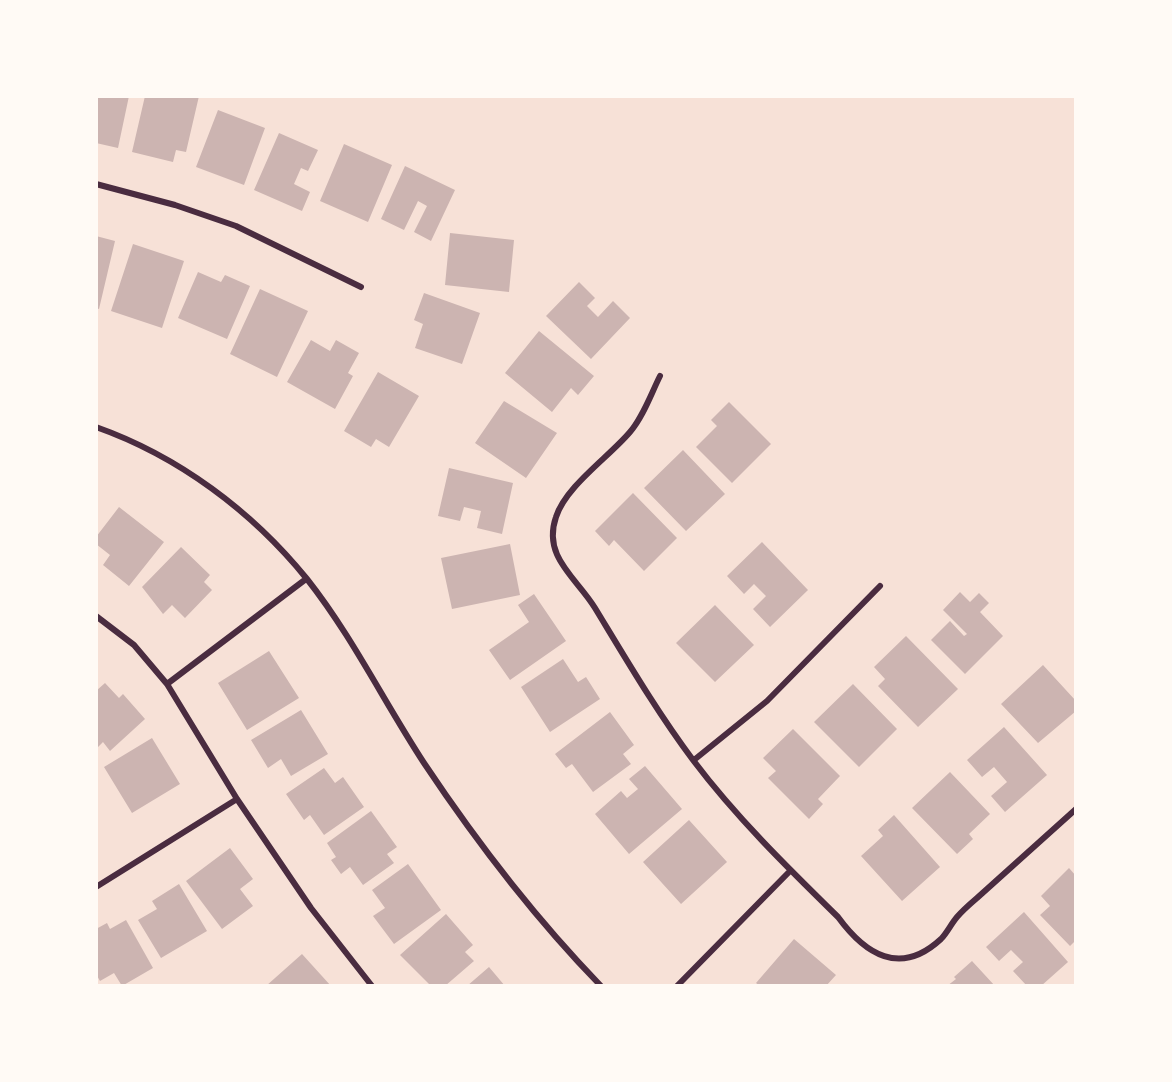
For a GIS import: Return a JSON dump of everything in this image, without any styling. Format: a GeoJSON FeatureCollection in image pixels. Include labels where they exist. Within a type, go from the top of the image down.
{"type":"FeatureCollection","features":[{"type":"Feature","properties":{"kind":"street"},"geometry":{"type":"LineString","coordinates":[[96,184],[175,205],[236,226],[361,287]]}},
{"type":"Feature","properties":{"kind":"street"},"geometry":{"type":"LineString","coordinates":[[660,376],[632,430],[564,500],[556,517],[553,535],[555,553],[564,571],[589,598],[659,712],[694,760],[738,815],[790,871],[838,917],[851,935],[867,950],[899,958],[915,955],[942,938],[958,916],[1076,809]]}},
{"type":"Feature","properties":{"kind":"street"},"geometry":{"type":"LineString","coordinates":[[96,427],[170,460],[224,496],[267,534],[306,579],[332,615],[423,762],[474,835],[544,923],[601,986]]}},
{"type":"Feature","properties":{"kind":"street"},"geometry":{"type":"LineString","coordinates":[[167,684],[306,579]]}},
{"type":"Feature","properties":{"kind":"street"},"geometry":{"type":"LineString","coordinates":[[694,760],[766,701],[880,586]]}},
{"type":"Feature","properties":{"kind":"street"},"geometry":{"type":"LineString","coordinates":[[96,616],[134,645],[167,684],[237,799],[311,908],[372,986]]}},
{"type":"Feature","properties":{"kind":"street"},"geometry":{"type":"LineString","coordinates":[[96,887],[237,799]]}},
{"type":"Feature","properties":{"kind":"street"},"geometry":{"type":"LineString","coordinates":[[677,986],[790,871]]}},
{"type":"Feature","properties":{"kind":"building"},"geometry":{"type":"Polygon","coordinates":[[[96,96],[129,96],[118,148],[96,143],[96,96]]]}},
{"type":"Feature","properties":{"kind":"building"},"geometry":{"type":"Polygon","coordinates":[[[145,96],[199,96],[186,152],[176,150],[173,162],[132,152],[145,96]]]}},
{"type":"Feature","properties":{"kind":"building"},"geometry":{"type":"Polygon","coordinates":[[[218,110],[265,128],[244,185],[196,167],[218,110]]]}},
{"type":"Feature","properties":{"kind":"building"},"geometry":{"type":"Polygon","coordinates":[[[279,133],[318,150],[308,171],[301,168],[294,184],[310,192],[302,211],[254,190],[279,133]]]}},
{"type":"Feature","properties":{"kind":"building"},"geometry":{"type":"Polygon","coordinates":[[[344,144],[392,165],[368,222],[320,201],[344,144]]]}},
{"type":"Feature","properties":{"kind":"building"},"geometry":{"type":"Polygon","coordinates":[[[405,166],[455,190],[431,241],[414,232],[427,206],[418,201],[404,230],[381,219],[405,166]]]}},
{"type":"Feature","properties":{"kind":"building"},"geometry":{"type":"Polygon","coordinates":[[[450,233],[514,240],[509,292],[445,285],[450,233]]]}},
{"type":"Feature","properties":{"kind":"building"},"geometry":{"type":"Polygon","coordinates":[[[96,236],[115,241],[99,309],[96,308],[96,236]]]}},
{"type":"Feature","properties":{"kind":"building"},"geometry":{"type":"Polygon","coordinates":[[[133,244],[184,261],[162,328],[111,311],[133,244]]]}},
{"type":"Feature","properties":{"kind":"building"},"geometry":{"type":"Polygon","coordinates":[[[198,272],[221,282],[225,275],[250,286],[227,339],[178,318],[198,272]]]}},
{"type":"Feature","properties":{"kind":"building"},"geometry":{"type":"Polygon","coordinates":[[[579,282],[595,298],[587,306],[598,317],[613,301],[630,318],[591,359],[546,316],[579,282]]]}},
{"type":"Feature","properties":{"kind":"building"},"geometry":{"type":"Polygon","coordinates":[[[260,289],[308,311],[277,377],[230,354],[260,289]]]}},
{"type":"Feature","properties":{"kind":"building"},"geometry":{"type":"Polygon","coordinates":[[[424,293],[480,313],[462,364],[415,348],[423,324],[414,320],[424,293]]]}},
{"type":"Feature","properties":{"kind":"building"},"geometry":{"type":"Polygon","coordinates":[[[539,331],[594,376],[578,395],[571,388],[552,412],[505,373],[539,331]]]}},
{"type":"Feature","properties":{"kind":"building"},"geometry":{"type":"Polygon","coordinates":[[[311,340],[330,351],[336,340],[359,353],[348,373],[353,376],[335,409],[287,382],[311,340]]]}},
{"type":"Feature","properties":{"kind":"building"},"geometry":{"type":"Polygon","coordinates":[[[378,372],[419,396],[389,447],[376,439],[371,447],[344,431],[378,372]]]}},
{"type":"Feature","properties":{"kind":"building"},"geometry":{"type":"Polygon","coordinates":[[[504,401],[557,433],[526,478],[475,443],[504,401]]]}},
{"type":"Feature","properties":{"kind":"building"},"geometry":{"type":"Polygon","coordinates":[[[729,402],[771,444],[732,483],[696,447],[717,426],[711,420],[729,402]]]}},
{"type":"Feature","properties":{"kind":"building"},"geometry":{"type":"Polygon","coordinates":[[[683,450],[725,494],[686,531],[644,488],[683,450]]]}},
{"type":"Feature","properties":{"kind":"building"},"geometry":{"type":"Polygon","coordinates":[[[449,468],[513,483],[502,534],[477,528],[481,511],[464,507],[460,521],[438,516],[449,468]]]}},
{"type":"Feature","properties":{"kind":"building"},"geometry":{"type":"Polygon","coordinates":[[[633,493],[677,538],[644,571],[614,540],[609,546],[595,531],[633,493]]]}},
{"type":"Feature","properties":{"kind":"building"},"geometry":{"type":"Polygon","coordinates":[[[119,507],[164,542],[129,586],[103,565],[110,555],[96,544],[96,537],[119,507]]]}},
{"type":"Feature","properties":{"kind":"building"},"geometry":{"type":"Polygon","coordinates":[[[762,542],[808,590],[770,627],[753,609],[766,596],[754,584],[744,594],[727,576],[762,542]]]}},
{"type":"Feature","properties":{"kind":"building"},"geometry":{"type":"Polygon","coordinates":[[[510,544],[520,595],[452,609],[441,558],[510,544]]]}},
{"type":"Feature","properties":{"kind":"building"},"geometry":{"type":"Polygon","coordinates":[[[181,547],[210,575],[204,582],[212,590],[185,618],[172,605],[163,614],[142,587],[181,547]]]}},
{"type":"Feature","properties":{"kind":"building"},"geometry":{"type":"Polygon","coordinates":[[[960,592],[970,602],[979,593],[989,603],[980,612],[1003,636],[965,674],[931,640],[950,621],[964,636],[967,634],[943,610],[960,592]]]}},
{"type":"Feature","properties":{"kind":"building"},"geometry":{"type":"Polygon","coordinates":[[[534,594],[566,641],[510,680],[489,650],[529,622],[518,605],[534,594]]]}},
{"type":"Feature","properties":{"kind":"building"},"geometry":{"type":"Polygon","coordinates":[[[715,605],[754,645],[715,682],[676,643],[715,605]]]}},
{"type":"Feature","properties":{"kind":"building"},"geometry":{"type":"Polygon","coordinates":[[[906,636],[958,689],[918,727],[878,686],[885,679],[874,667],[906,636]]]}},
{"type":"Feature","properties":{"kind":"building"},"geometry":{"type":"Polygon","coordinates":[[[269,651],[299,698],[247,730],[218,683],[269,651]]]}},
{"type":"Feature","properties":{"kind":"building"},"geometry":{"type":"Polygon","coordinates":[[[563,659],[578,682],[586,677],[600,699],[550,732],[521,687],[563,659]]]}},
{"type":"Feature","properties":{"kind":"building"},"geometry":{"type":"Polygon","coordinates":[[[1043,665],[1076,701],[1076,711],[1038,743],[1001,704],[1043,665]]]}},
{"type":"Feature","properties":{"kind":"building"},"geometry":{"type":"Polygon","coordinates":[[[105,683],[119,698],[123,694],[145,719],[110,751],[103,742],[96,749],[96,691],[105,683]]]}},
{"type":"Feature","properties":{"kind":"building"},"geometry":{"type":"Polygon","coordinates":[[[853,684],[897,729],[859,767],[814,722],[853,684]]]}},
{"type":"Feature","properties":{"kind":"building"},"geometry":{"type":"Polygon","coordinates":[[[301,710],[328,754],[291,776],[281,759],[268,768],[251,740],[301,710]]]}},
{"type":"Feature","properties":{"kind":"building"},"geometry":{"type":"Polygon","coordinates":[[[610,712],[634,745],[623,754],[631,764],[593,792],[572,764],[566,768],[555,754],[610,712]]]}},
{"type":"Feature","properties":{"kind":"building"},"geometry":{"type":"Polygon","coordinates":[[[1004,727],[1047,775],[1005,812],[991,796],[1007,782],[994,767],[982,777],[967,760],[1004,727]]]}},
{"type":"Feature","properties":{"kind":"building"},"geometry":{"type":"Polygon","coordinates":[[[793,729],[840,776],[818,799],[823,804],[809,819],[768,778],[776,771],[763,758],[793,729]]]}},
{"type":"Feature","properties":{"kind":"building"},"geometry":{"type":"Polygon","coordinates":[[[152,738],[180,784],[132,813],[104,767],[152,738]]]}},
{"type":"Feature","properties":{"kind":"building"},"geometry":{"type":"Polygon","coordinates":[[[645,766],[682,809],[629,854],[595,814],[621,791],[627,798],[638,789],[629,779],[645,766]]]}},
{"type":"Feature","properties":{"kind":"building"},"geometry":{"type":"Polygon","coordinates":[[[324,768],[335,783],[343,777],[364,807],[324,835],[310,815],[304,820],[286,794],[324,768]]]}},
{"type":"Feature","properties":{"kind":"building"},"geometry":{"type":"Polygon","coordinates":[[[950,772],[990,814],[969,834],[973,839],[957,854],[912,808],[950,772]]]}},
{"type":"Feature","properties":{"kind":"building"},"geometry":{"type":"Polygon","coordinates":[[[371,811],[397,847],[387,854],[394,863],[363,885],[350,867],[341,874],[331,860],[336,857],[327,843],[371,811]]]}},
{"type":"Feature","properties":{"kind":"building"},"geometry":{"type":"Polygon","coordinates":[[[894,815],[940,867],[902,901],[861,856],[883,836],[878,830],[894,815]]]}},
{"type":"Feature","properties":{"kind":"building"},"geometry":{"type":"Polygon","coordinates":[[[689,820],[727,862],[681,904],[643,862],[689,820]]]}},
{"type":"Feature","properties":{"kind":"building"},"geometry":{"type":"Polygon","coordinates":[[[230,848],[253,879],[240,889],[253,906],[222,929],[186,881],[230,848]]]}},
{"type":"Feature","properties":{"kind":"building"},"geometry":{"type":"Polygon","coordinates":[[[408,864],[441,910],[394,944],[373,916],[385,908],[372,890],[408,864]]]}},
{"type":"Feature","properties":{"kind":"building"},"geometry":{"type":"Polygon","coordinates":[[[1069,868],[1076,876],[1076,940],[1070,946],[1040,915],[1050,906],[1041,896],[1069,868]]]}},
{"type":"Feature","properties":{"kind":"building"},"geometry":{"type":"Polygon","coordinates":[[[179,884],[207,931],[161,958],[138,920],[157,909],[152,901],[179,884]]]}},
{"type":"Feature","properties":{"kind":"building"},"geometry":{"type":"Polygon","coordinates":[[[1024,912],[1068,962],[1041,986],[1027,986],[1013,971],[1023,962],[1011,950],[999,961],[986,947],[1024,912]]]}},
{"type":"Feature","properties":{"kind":"building"},"geometry":{"type":"Polygon","coordinates":[[[446,914],[473,945],[465,952],[474,961],[445,986],[431,986],[400,955],[446,914]]]}},
{"type":"Feature","properties":{"kind":"building"},"geometry":{"type":"Polygon","coordinates":[[[126,920],[153,968],[122,986],[114,973],[100,981],[96,974],[96,929],[107,923],[110,929],[126,920]]]}},
{"type":"Feature","properties":{"kind":"building"},"geometry":{"type":"Polygon","coordinates":[[[794,939],[836,975],[826,986],[760,986],[756,983],[794,939]]]}},
{"type":"Feature","properties":{"kind":"building"},"geometry":{"type":"Polygon","coordinates":[[[302,954],[331,986],[266,986],[302,954]]]}},
{"type":"Feature","properties":{"kind":"building"},"geometry":{"type":"Polygon","coordinates":[[[972,961],[995,986],[947,986],[956,979],[954,977],[972,961]]]}},
{"type":"Feature","properties":{"kind":"building"},"geometry":{"type":"Polygon","coordinates":[[[489,967],[505,986],[467,986],[489,967]]]}}]}
